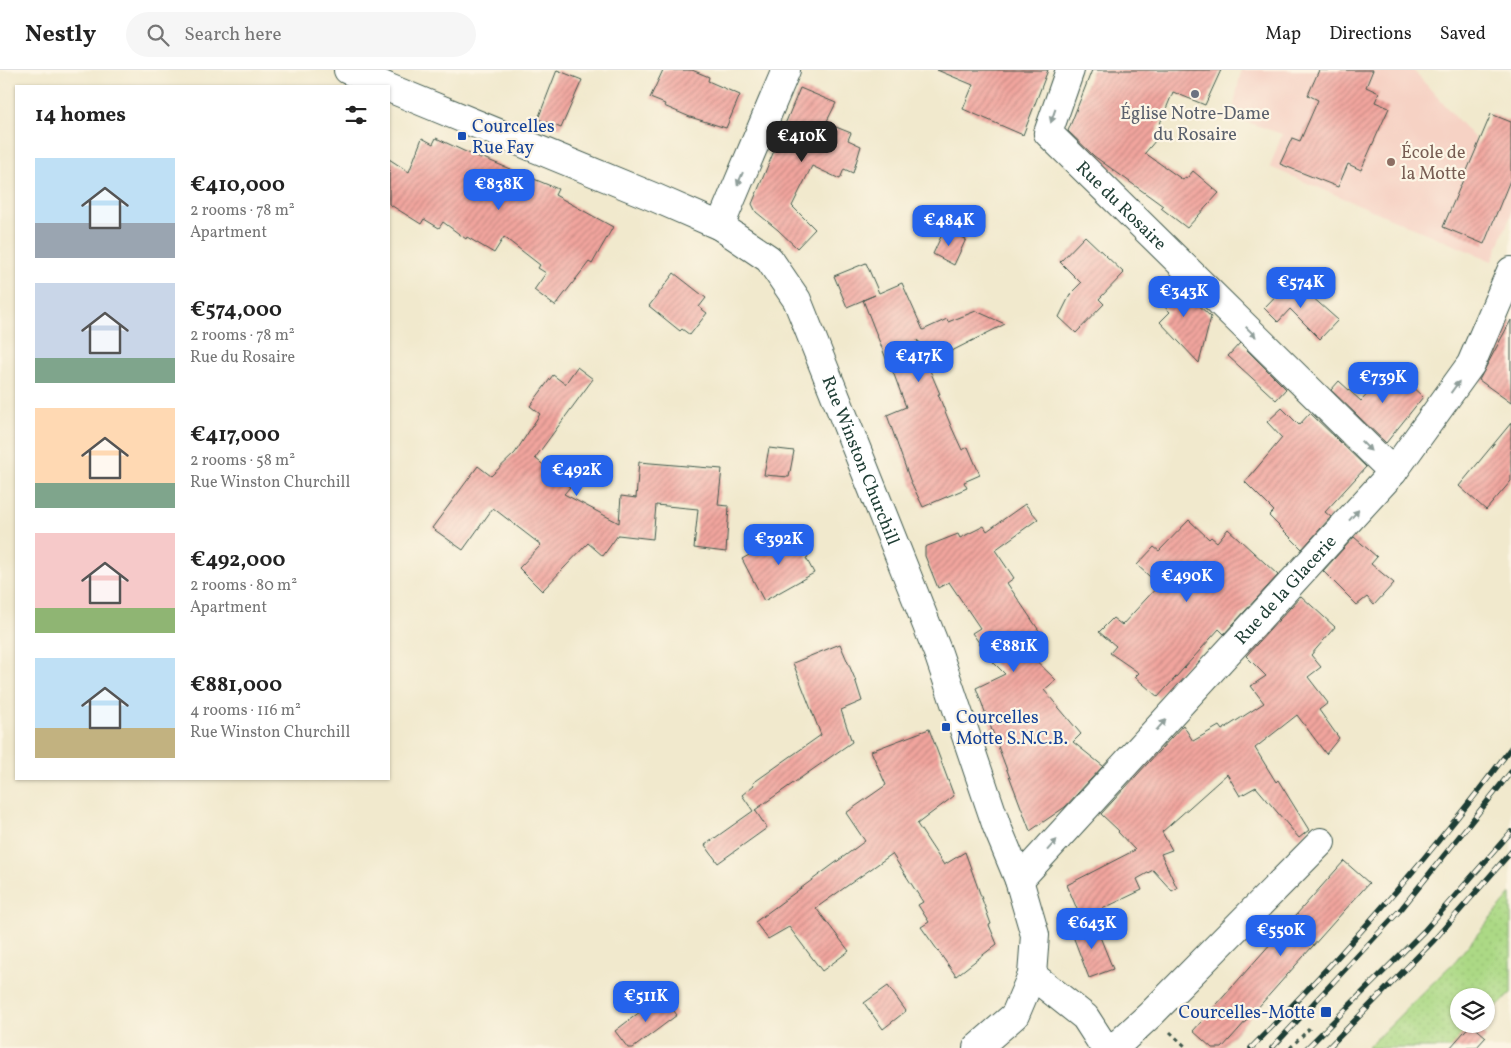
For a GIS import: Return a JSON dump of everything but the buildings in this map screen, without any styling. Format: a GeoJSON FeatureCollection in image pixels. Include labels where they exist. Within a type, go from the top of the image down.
{"type":"FeatureCollection","features":[{"type":"Feature","properties":{"kind":"street","name":"Rue Winston Churchill"},"geometry":{"type":"LineString","coordinates":[[348,70],[382,85]]}},
{"type":"Feature","properties":{"kind":"street"},"geometry":{"type":"LineString","coordinates":[[720,226],[786,70]]}},
{"type":"Feature","properties":{"kind":"street","name":"Rue du Rosaire"},"geometry":{"type":"LineString","coordinates":[[1070,70],[1048,133],[1393,472]]}},
{"type":"Feature","properties":{"kind":"street","name":"Rue Winston Churchill"},"geometry":{"type":"LineString","coordinates":[[390,88],[720,226],[769,258],[797,300],[938,653],[997,827],[1019,880],[1035,935],[1032,975],[1015,1015],[977,1048]]}},
{"type":"Feature","properties":{"kind":"street","name":"Rue de la Glacerie"},"geometry":{"type":"LineString","coordinates":[[1019,880],[1393,472],[1471,364],[1511,271]]}},
{"type":"Feature","properties":{"kind":"street"},"geometry":{"type":"LineString","coordinates":[[1114,1048],[1151,1014],[1321,842]]}},
{"type":"Feature","properties":{"kind":"street"},"geometry":{"type":"LineString","coordinates":[[1032,975],[1085,1017],[1105,1048]]}},
{"type":"Feature","properties":{"kind":"path"},"geometry":{"type":"LineString","coordinates":[[1290,1048],[1312,1026]]}},
{"type":"Feature","properties":{"kind":"shaded area","name":"École de la Motte"},"geometry":{"type":"Polygon","coordinates":[[[1241,70],[1413,70],[1485,150],[1511,158],[1511,215],[1492,261],[1270,167],[1282,134],[1232,117],[1241,70]]]}},
{"type":"Feature","properties":{"kind":"green space"},"geometry":{"type":"Polygon","coordinates":[[[1511,894],[1511,993],[1495,1008],[1495,988],[1450,988],[1450,1033],[1471,1033],[1456,1048],[1367,1048],[1456,960],[1511,894]]]}},
{"type":"Feature","properties":{"kind":"railway"},"geometry":{"type":"LineString","coordinates":[[1251,1048],[1320,976],[1419,865],[1511,748]]}},
{"type":"Feature","properties":{"kind":"railway"},"geometry":{"type":"LineString","coordinates":[[1272,1048],[1402,908],[1511,772]]}},
{"type":"Feature","properties":{"kind":"railway"},"geometry":{"type":"LineString","coordinates":[[1307,1048],[1424,931],[1511,832]]}},
{"type":"Feature","properties":{"kind":"railway"},"geometry":{"type":"LineString","coordinates":[[1328,1048],[1434,940],[1511,852]]}},
{"type":"Feature","properties":{"kind":"place","name":"Église Notre-Dame du Rosaire"},"geometry":{"type":"Point","coordinates":[1195,94]}},
{"type":"Feature","properties":{"kind":"place","name":"Courcelles Rue Fay"},"geometry":{"type":"Point","coordinates":[462,136]}},
{"type":"Feature","properties":{"kind":"place","name":"École de la Motte"},"geometry":{"type":"Point","coordinates":[1391,162]}},
{"type":"Feature","properties":{"kind":"place","name":"Courcelles Motte S.N.C.B."},"geometry":{"type":"Point","coordinates":[946,727]}},
{"type":"Feature","properties":{"kind":"place","name":"Courcelles-Motte"},"geometry":{"type":"Point","coordinates":[1326,1012]}}]}
